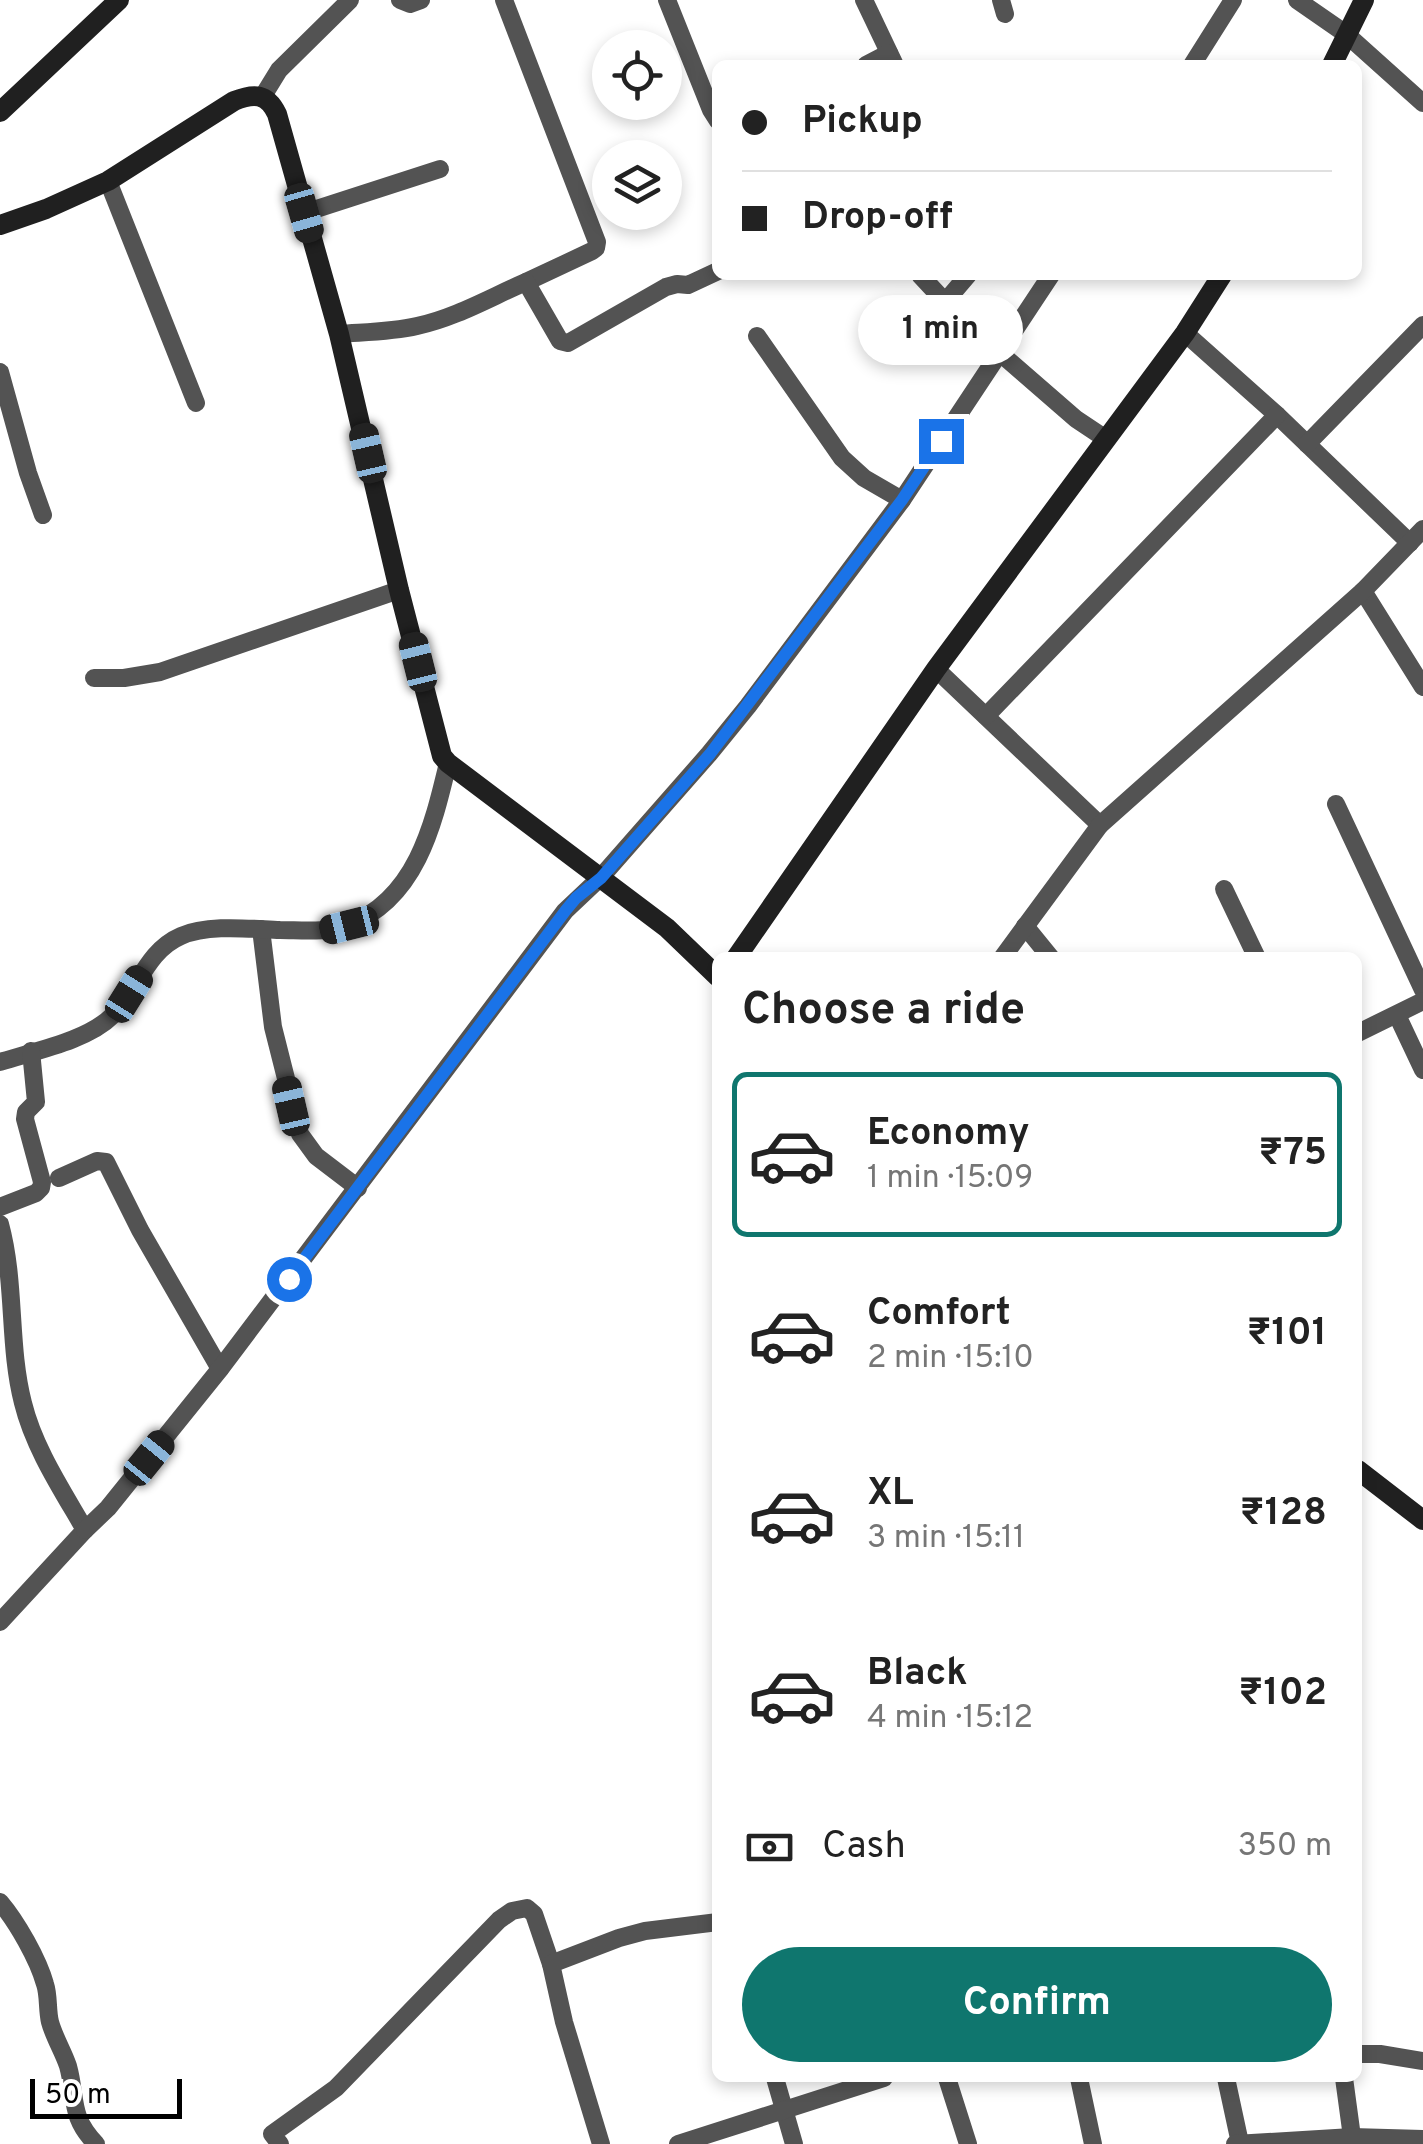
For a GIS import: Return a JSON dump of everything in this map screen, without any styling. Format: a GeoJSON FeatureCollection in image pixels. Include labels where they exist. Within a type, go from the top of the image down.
{"type":"FeatureCollection","features":[{"type":"Feature","properties":{"kind":"street"},"geometry":{"type":"LineString","coordinates":[[0,112],[119,0]]}},
{"type":"Feature","properties":{"kind":"street"},"geometry":{"type":"LineString","coordinates":[[263,96],[279,70],[350,0]]}},
{"type":"Feature","properties":{"kind":"street"},"geometry":{"type":"LineString","coordinates":[[400,0],[410,4],[421,0]]}},
{"type":"Feature","properties":{"kind":"street"},"geometry":{"type":"LineString","coordinates":[[339,334],[385,331],[438,320],[592,251],[598,242],[504,0]]}},
{"type":"Feature","properties":{"kind":"street"},"geometry":{"type":"LineString","coordinates":[[666,0],[712,112]]}},
{"type":"Feature","properties":{"kind":"street"},"geometry":{"type":"LineString","coordinates":[[864,0],[892,59]]}},
{"type":"Feature","properties":{"kind":"street"},"geometry":{"type":"LineString","coordinates":[[1195,60],[1234,0]]}},
{"type":"Feature","properties":{"kind":"street"},"geometry":{"type":"LineString","coordinates":[[1334,60],[1364,0]]}},
{"type":"Feature","properties":{"kind":"street"},"geometry":{"type":"LineString","coordinates":[[1303,4],[1346,34],[1423,103]]}},
{"type":"Feature","properties":{"kind":"street"},"geometry":{"type":"LineString","coordinates":[[0,226],[108,181],[234,101],[247,96],[269,100],[277,114],[339,334],[439,749],[448,763],[667,928],[712,971]]}},
{"type":"Feature","properties":{"kind":"street"},"geometry":{"type":"LineString","coordinates":[[304,213],[440,169]]}},
{"type":"Feature","properties":{"kind":"street"},"geometry":{"type":"LineString","coordinates":[[108,181],[196,404]]}},
{"type":"Feature","properties":{"kind":"street"},"geometry":{"type":"LineString","coordinates":[[526,282],[560,341],[568,343],[666,286],[688,284],[712,274]]}},
{"type":"Feature","properties":{"kind":"street"},"geometry":{"type":"LineString","coordinates":[[924,280],[1055,402],[1106,439]]}},
{"type":"Feature","properties":{"kind":"street"},"geometry":{"type":"LineString","coordinates":[[944,302],[964,280]]}},
{"type":"Feature","properties":{"kind":"street"},"geometry":{"type":"LineString","coordinates":[[1,1618],[108,1508],[220,1369],[566,910],[601,878],[738,718],[902,500],[1049,280]]}},
{"type":"Feature","properties":{"kind":"street"},"geometry":{"type":"LineString","coordinates":[[740,952],[936,669],[1185,333],[1219,280]]}},
{"type":"Feature","properties":{"kind":"street"},"geometry":{"type":"LineString","coordinates":[[1306,444],[1423,325]]}},
{"type":"Feature","properties":{"kind":"street"},"geometry":{"type":"LineString","coordinates":[[1006,952],[1100,825],[1363,592],[1416,536],[1306,444],[1185,333]]}},
{"type":"Feature","properties":{"kind":"street"},"geometry":{"type":"LineString","coordinates":[[757,336],[842,458],[864,478],[902,500]]}},
{"type":"Feature","properties":{"kind":"street"},"geometry":{"type":"LineString","coordinates":[[0,372],[43,515]]}},
{"type":"Feature","properties":{"kind":"street"},"geometry":{"type":"LineString","coordinates":[[986,716],[1277,415]]}},
{"type":"Feature","properties":{"kind":"street"},"geometry":{"type":"LineString","coordinates":[[94,678],[160,672],[400,590]]}},
{"type":"Feature","properties":{"kind":"street"},"geometry":{"type":"LineString","coordinates":[[1363,592],[1423,687]]}},
{"type":"Feature","properties":{"kind":"street"},"geometry":{"type":"LineString","coordinates":[[936,669],[1100,825]]}},
{"type":"Feature","properties":{"kind":"street"},"geometry":{"type":"LineString","coordinates":[[0,1062],[94,1030],[112,1016],[151,959],[179,936],[207,930],[329,930],[349,925],[384,903],[410,873],[429,835],[448,763]]}},
{"type":"Feature","properties":{"kind":"street"},"geometry":{"type":"LineString","coordinates":[[1336,804],[1423,990]]}},
{"type":"Feature","properties":{"kind":"street"},"geometry":{"type":"LineString","coordinates":[[1224,889],[1253,952]]}},
{"type":"Feature","properties":{"kind":"street"},"geometry":{"type":"LineString","coordinates":[[1025,926],[1046,952]]}},
{"type":"Feature","properties":{"kind":"street"},"geometry":{"type":"LineString","coordinates":[[262,929],[272,1027],[300,1134],[316,1156],[358,1188]]}},
{"type":"Feature","properties":{"kind":"street"},"geometry":{"type":"LineString","coordinates":[[1362,1031],[1423,1001]]}},
{"type":"Feature","properties":{"kind":"street"},"geometry":{"type":"LineString","coordinates":[[1397,1015],[1423,1070]]}},
{"type":"Feature","properties":{"kind":"street"},"geometry":{"type":"LineString","coordinates":[[0,1207],[42,1188],[25,1118],[36,1102],[31,1052]]}},
{"type":"Feature","properties":{"kind":"street"},"geometry":{"type":"LineString","coordinates":[[59,1178],[97,1161],[106,1162],[140,1230],[220,1369]]}},
{"type":"Feature","properties":{"kind":"street"},"geometry":{"type":"LineString","coordinates":[[0,1224],[12,1294],[23,1405],[49,1466],[85,1530]]}},
{"type":"Feature","properties":{"kind":"street"},"geometry":{"type":"LineString","coordinates":[[1362,1473],[1423,1520]]}},
{"type":"Feature","properties":{"kind":"street"},"geometry":{"type":"LineString","coordinates":[[0,1902],[41,1973],[51,2025],[68,2066],[72,2101],[84,2132],[96,2144]]}},
{"type":"Feature","properties":{"kind":"street"},"geometry":{"type":"LineString","coordinates":[[269,2141],[336,2088],[499,1920],[512,1910],[528,1908],[534,1914],[550,1964],[602,2144]]}},
{"type":"Feature","properties":{"kind":"street"},"geometry":{"type":"LineString","coordinates":[[550,1964],[645,1930],[712,1923]]}},
{"type":"Feature","properties":{"kind":"street"},"geometry":{"type":"LineString","coordinates":[[1362,2054],[1423,2061]]}},
{"type":"Feature","properties":{"kind":"street"},"geometry":{"type":"LineString","coordinates":[[776,2082],[794,2144]]}},
{"type":"Feature","properties":{"kind":"street"},"geometry":{"type":"LineString","coordinates":[[678,2144],[872,2082]]}},
{"type":"Feature","properties":{"kind":"street"},"geometry":{"type":"LineString","coordinates":[[948,2082],[968,2144]]}},
{"type":"Feature","properties":{"kind":"street"},"geometry":{"type":"LineString","coordinates":[[1080,2082],[1093,2144]]}},
{"type":"Feature","properties":{"kind":"street"},"geometry":{"type":"LineString","coordinates":[[1227,2082],[1238,2144],[1352,2136],[1423,2139]]}},
{"type":"Feature","properties":{"kind":"street"},"geometry":{"type":"LineString","coordinates":[[1345,2082],[1352,2136]]}},
{"type":"Feature","properties":{"kind":"route"},"geometry":{"type":"LineString","coordinates":[[289,1279],[566,910],[601,878],[748,706],[902,500],[941,441]]}}]}
